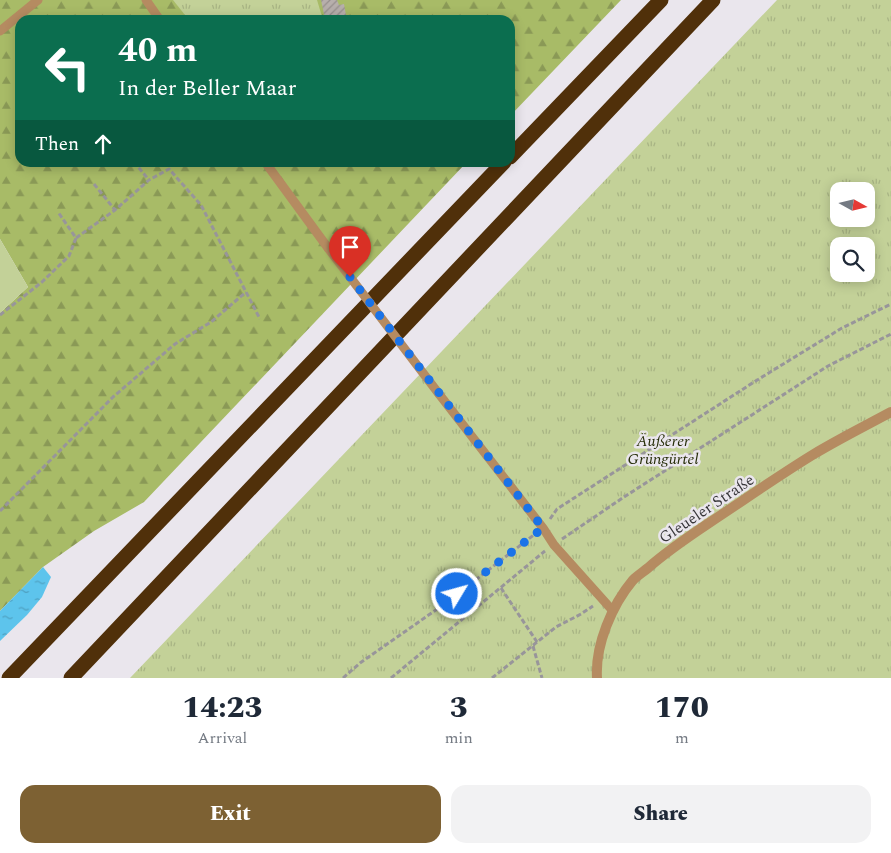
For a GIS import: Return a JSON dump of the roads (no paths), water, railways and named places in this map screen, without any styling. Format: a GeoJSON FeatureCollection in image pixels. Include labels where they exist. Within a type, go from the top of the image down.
{"type":"FeatureCollection","features":[{"type":"Feature","properties":{"kind":"highway"},"geometry":{"type":"LineString","coordinates":[[515,152],[660,0]]}},
{"type":"Feature","properties":{"kind":"highway"},"geometry":{"type":"LineString","coordinates":[[71,678],[712,0]]}},
{"type":"Feature","properties":{"kind":"highway"},"geometry":{"type":"LineString","coordinates":[[9,678],[499,167]]}},
{"type":"Feature","properties":{"kind":"street","name":"Gleueler Straße"},"geometry":{"type":"LineString","coordinates":[[597,678],[596,669],[605,629],[623,594],[634,579],[672,548],[780,476],[891,412]]}},
{"type":"Feature","properties":{"kind":"lane"},"geometry":{"type":"LineString","coordinates":[[19,15],[38,0]]}},
{"type":"Feature","properties":{"kind":"lane"},"geometry":{"type":"LineString","coordinates":[[146,0],[156,15]]}},
{"type":"Feature","properties":{"kind":"lane"},"geometry":{"type":"LineString","coordinates":[[0,30],[15,18]]}},
{"type":"Feature","properties":{"kind":"lane"},"geometry":{"type":"LineString","coordinates":[[269,167],[328,248],[554,544],[613,612]]}},
{"type":"Feature","properties":{"kind":"water"},"geometry":{"type":"Polygon","coordinates":[[[43,567],[51,577],[42,597],[27,615],[0,641],[0,611],[43,567]]]}},
{"type":"Feature","properties":{"kind":"park label","name":"Äußerer Grüngürtel"},"geometry":{"type":"Point","coordinates":[663,449]}}]}
